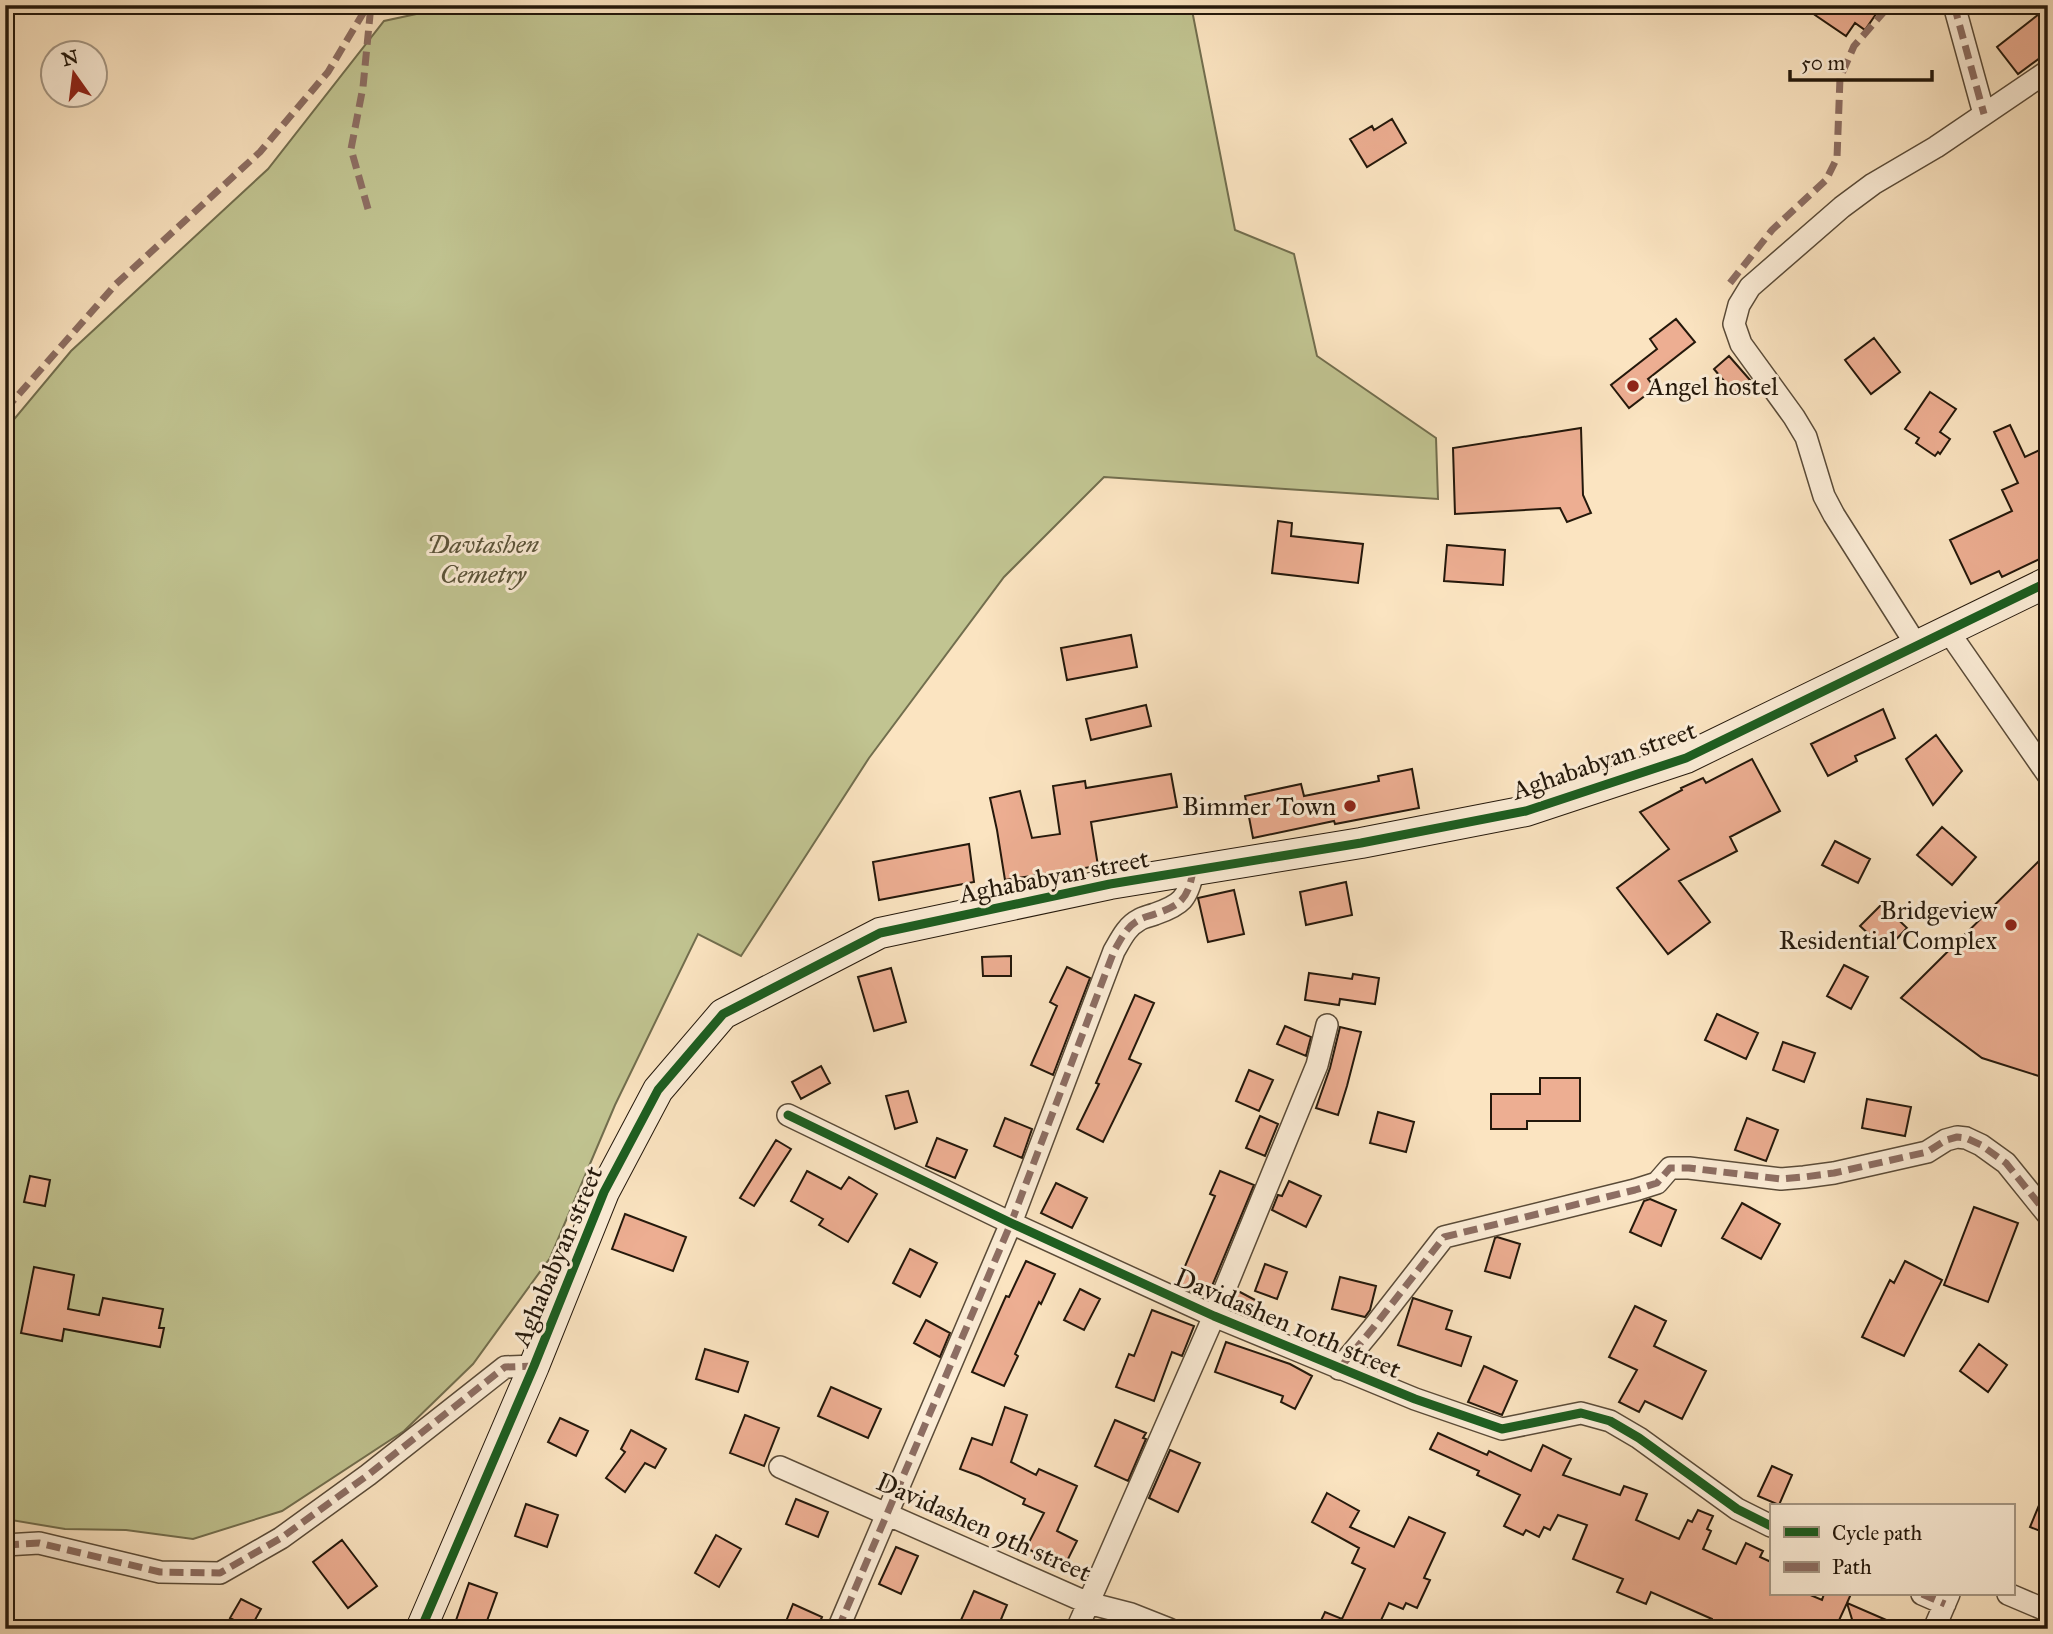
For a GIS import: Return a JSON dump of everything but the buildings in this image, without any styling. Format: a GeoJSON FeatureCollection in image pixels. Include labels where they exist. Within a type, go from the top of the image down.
{"type":"FeatureCollection","features":[{"type":"Feature","properties":{"kind":"street"},"geometry":{"type":"LineString","coordinates":[[1954,5],[1984,114]]}},
{"type":"Feature","properties":{"kind":"street"},"geometry":{"type":"LineString","coordinates":[[1917,646],[1834,515],[1806,437],[1741,344],[1734,324],[1739,305],[1750,287],[1842,207],[1873,184],[1936,147],[2048,71]]}},
{"type":"Feature","properties":{"kind":"street","name":"Aghababyan street"},"geometry":{"type":"LineString","coordinates":[[421,1629],[534,1366],[604,1192],[658,1090],[723,1014],[880,933],[1110,884],[1361,843],[1526,811],[1686,758],[2048,582]]}},
{"type":"Feature","properties":{"kind":"street"},"geometry":{"type":"LineString","coordinates":[[1948,631],[2048,775]]}},
{"type":"Feature","properties":{"kind":"street"},"geometry":{"type":"LineString","coordinates":[[838,1629],[1011,1223],[1114,950],[1125,932],[1138,920],[1159,913],[1185,898],[1190,890],[1193,871]]}},
{"type":"Feature","properties":{"kind":"street"},"geometry":{"type":"LineString","coordinates":[[1077,1629],[1214,1316],[1317,1065],[1327,1026]]}},
{"type":"Feature","properties":{"kind":"street","name":"Davidashen 10th street"},"geometry":{"type":"LineString","coordinates":[[788,1115],[1011,1223],[1214,1316],[1415,1399],[1502,1429],[1581,1413],[1610,1421],[1639,1438],[1737,1509],[1770,1525]]}},
{"type":"Feature","properties":{"kind":"street"},"geometry":{"type":"LineString","coordinates":[[1339,1369],[1444,1237],[1635,1190],[1657,1183],[1670,1168],[1781,1179],[1804,1177],[1927,1152],[1946,1140],[1966,1138],[2006,1163],[2048,1215]]}},
{"type":"Feature","properties":{"kind":"street"},"geometry":{"type":"LineString","coordinates":[[5,1545],[39,1543],[160,1572],[220,1573],[281,1538],[368,1475],[505,1367],[534,1366]]}},
{"type":"Feature","properties":{"kind":"street","name":"Davidashen 9th street"},"geometry":{"type":"LineString","coordinates":[[780,1467],[1088,1603],[1131,1614],[1169,1629]]}},
{"type":"Feature","properties":{"kind":"street"},"geometry":{"type":"LineString","coordinates":[[2013,1596],[2048,1611]]}},
{"type":"Feature","properties":{"kind":"street"},"geometry":{"type":"LineString","coordinates":[[1934,1629],[1947,1599]]}},
{"type":"Feature","properties":{"kind":"green space","name":"Davtashen Cemetry"},"geometry":{"type":"Polygon","coordinates":[[[458,5],[1191,5],[1235,230],[1294,254],[1317,356],[1436,438],[1438,499],[1104,477],[1004,577],[869,758],[741,956],[698,934],[615,1105],[550,1258],[473,1364],[404,1431],[282,1511],[193,1539],[126,1530],[65,1529],[5,1519],[5,430],[71,351],[268,169],[384,21],[458,5]]]}},
{"type":"Feature","properties":{"kind":"marked path"},"geometry":{"type":"LineString","coordinates":[[5,410],[116,284],[260,152],[328,72],[368,5]]}},
{"type":"Feature","properties":{"kind":"marked path"},"geometry":{"type":"LineString","coordinates":[[368,209],[351,149],[363,87],[371,5]]}},
{"type":"Feature","properties":{"kind":"marked path"},"geometry":{"type":"LineString","coordinates":[[1730,283],[1772,230],[1826,180],[1837,158],[1840,78],[1854,46],[1890,5]]}},
{"type":"Feature","properties":{"kind":"marked path"},"geometry":{"type":"LineString","coordinates":[[1954,5],[1984,114]]}},
{"type":"Feature","properties":{"kind":"marked path"},"geometry":{"type":"LineString","coordinates":[[838,1629],[1011,1223],[1114,951],[1131,926],[1142,918],[1164,911],[1182,900],[1189,888],[1193,871]]}},
{"type":"Feature","properties":{"kind":"marked path"},"geometry":{"type":"LineString","coordinates":[[1339,1369],[1444,1237],[1635,1190],[1657,1183],[1670,1168],[1781,1179],[1804,1177],[1927,1152],[1946,1140],[1966,1138],[2006,1163],[2048,1215]]}},
{"type":"Feature","properties":{"kind":"marked path"},"geometry":{"type":"LineString","coordinates":[[5,1545],[39,1543],[160,1572],[220,1573],[281,1538],[368,1475],[505,1367],[534,1366]]}},
{"type":"Feature","properties":{"kind":"marked path"},"geometry":{"type":"LineString","coordinates":[[1927,1596],[1945,1604]]}},
{"type":"Feature","properties":{"kind":"cycle path"},"geometry":{"type":"LineString","coordinates":[[421,1629],[534,1366],[604,1192],[658,1090],[723,1014],[880,933],[1110,884],[1361,843],[1526,811],[1686,758],[2048,582]]}},
{"type":"Feature","properties":{"kind":"cycle path"},"geometry":{"type":"LineString","coordinates":[[788,1115],[1011,1223],[1214,1316],[1415,1399],[1502,1429],[1581,1413],[1610,1421],[1639,1438],[1737,1509],[1770,1526]]}},
{"type":"Feature","properties":{"kind":"place","name":"Angel hostel"},"geometry":{"type":"Point","coordinates":[1633,386]}},
{"type":"Feature","properties":{"kind":"place","name":"Bimmer Town"},"geometry":{"type":"Point","coordinates":[1350,806]}},
{"type":"Feature","properties":{"kind":"place","name":"Bridgeview Residential Complex"},"geometry":{"type":"Point","coordinates":[2011,925]}}]}
